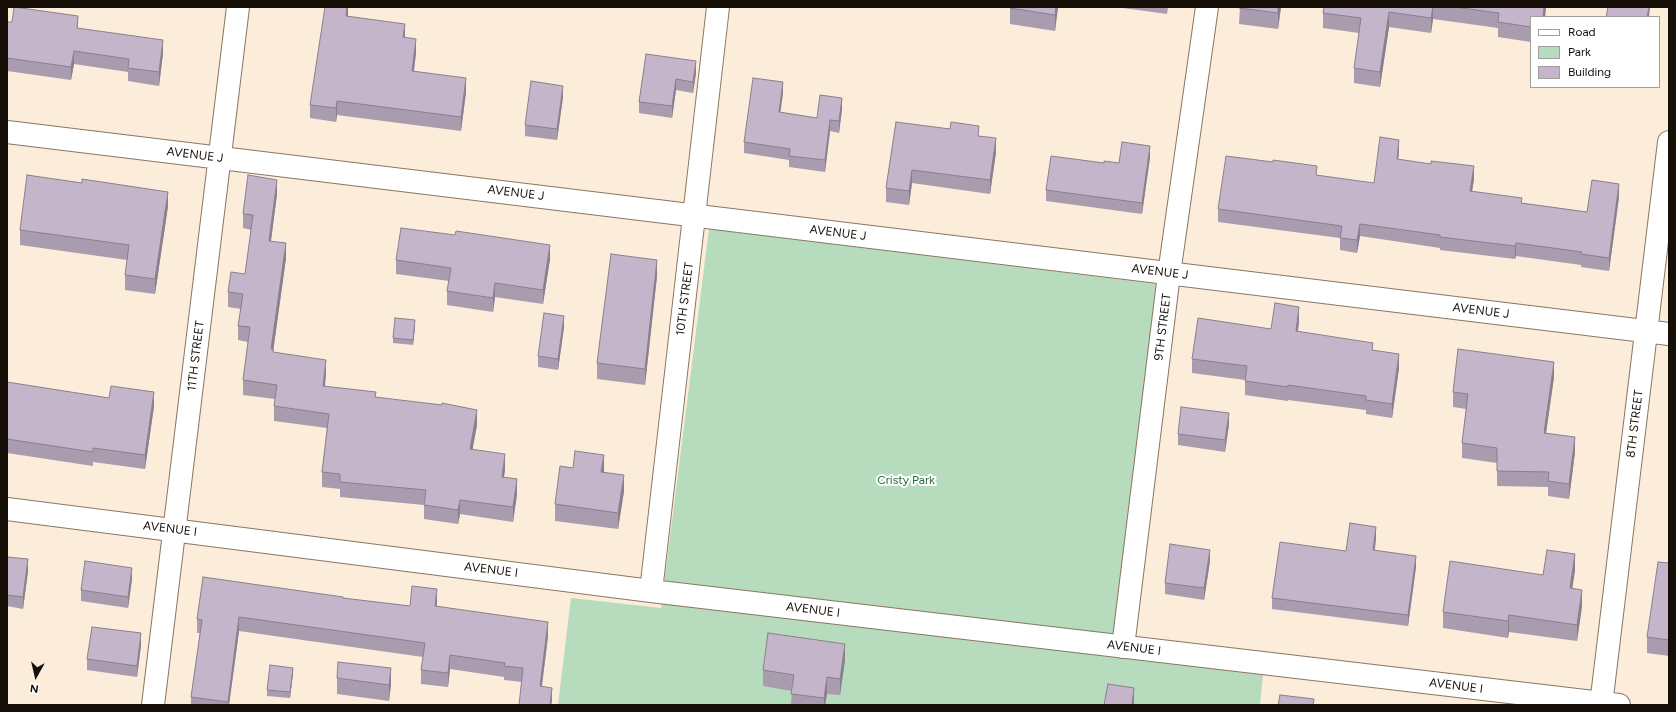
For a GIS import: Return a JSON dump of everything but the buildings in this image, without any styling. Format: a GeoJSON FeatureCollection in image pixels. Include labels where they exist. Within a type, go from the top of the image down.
{"type":"FeatureCollection","features":[{"type":"Feature","properties":{"kind":"street","name":"11TH STREET"},"geometry":{"type":"LineString","coordinates":[[153,705],[238,7]]}},
{"type":"Feature","properties":{"kind":"street","name":"10TH STREET"},"geometry":{"type":"LineString","coordinates":[[651,591],[718,7]]}},
{"type":"Feature","properties":{"kind":"street","name":"9TH STREET"},"geometry":{"type":"LineString","coordinates":[[1124,647],[1169,274],[1207,7]]}},
{"type":"Feature","properties":{"kind":"street","name":"AVENUE J"},"geometry":{"type":"LineString","coordinates":[[7,132],[1669,334]]}},
{"type":"Feature","properties":{"kind":"street","name":"8TH STREET"},"geometry":{"type":"LineString","coordinates":[[1607,704],[1646,331],[1669,142]]}},
{"type":"Feature","properties":{"kind":"street","name":"AVENUE I"},"geometry":{"type":"LineString","coordinates":[[7,509],[174,529],[651,591],[1607,704]]}},
{"type":"Feature","properties":{"kind":"green space","name":"Cristy Park"},"geometry":{"type":"Polygon","coordinates":[[[709,229],[1157,284],[1113,655],[1263,674],[1260,705],[558,705],[571,598],[661,608],[709,229]]]}}]}
